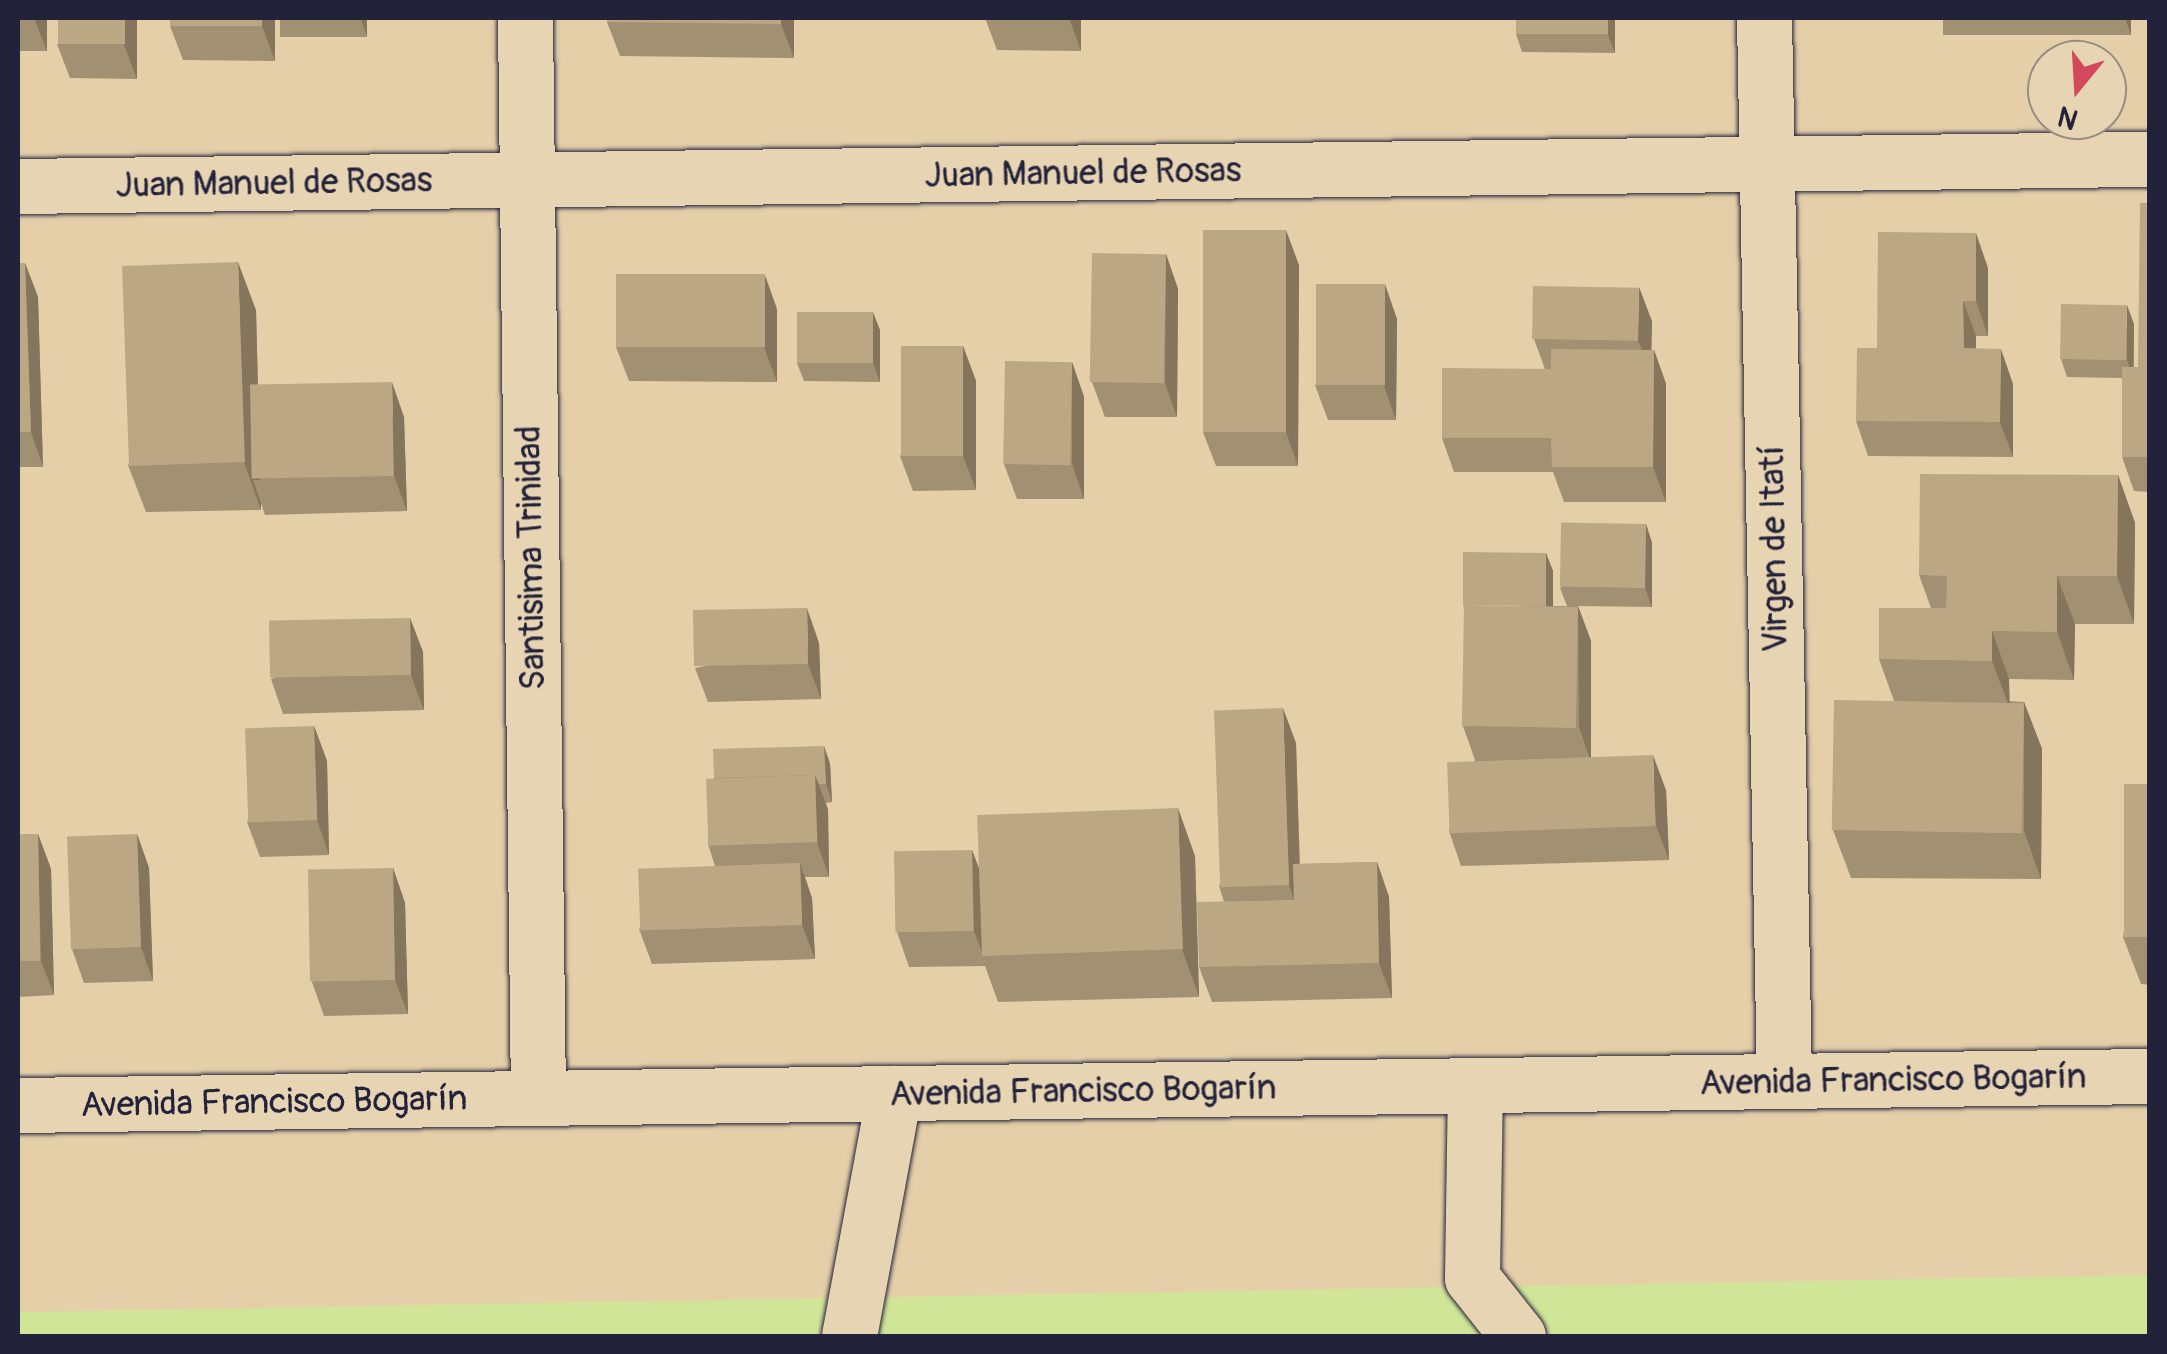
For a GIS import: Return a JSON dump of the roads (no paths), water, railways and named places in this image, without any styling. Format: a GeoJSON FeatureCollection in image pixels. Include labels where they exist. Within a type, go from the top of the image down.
{"type":"FeatureCollection","features":[{"type":"Feature","properties":{"kind":"street","name":"Santisima Trinidad"},"geometry":{"type":"LineString","coordinates":[[525,18],[538,1098]]}},
{"type":"Feature","properties":{"kind":"street","name":"Virgen de Itatí"},"geometry":{"type":"LineString","coordinates":[[1764,18],[1784,1081]]}},
{"type":"Feature","properties":{"kind":"street","name":"Juan Manuel de Rosas"},"geometry":{"type":"LineString","coordinates":[[18,186],[2150,159]]}},
{"type":"Feature","properties":{"kind":"street","name":"Avenida Francisco Bogarín"},"geometry":{"type":"LineString","coordinates":[[18,1106],[2150,1076]]}},
{"type":"Feature","properties":{"kind":"street"},"geometry":{"type":"LineString","coordinates":[[1475,1085],[1472,1278],[1518,1336]]}},
{"type":"Feature","properties":{"kind":"street"},"geometry":{"type":"LineString","coordinates":[[849,1336],[894,1093]]}}]}
